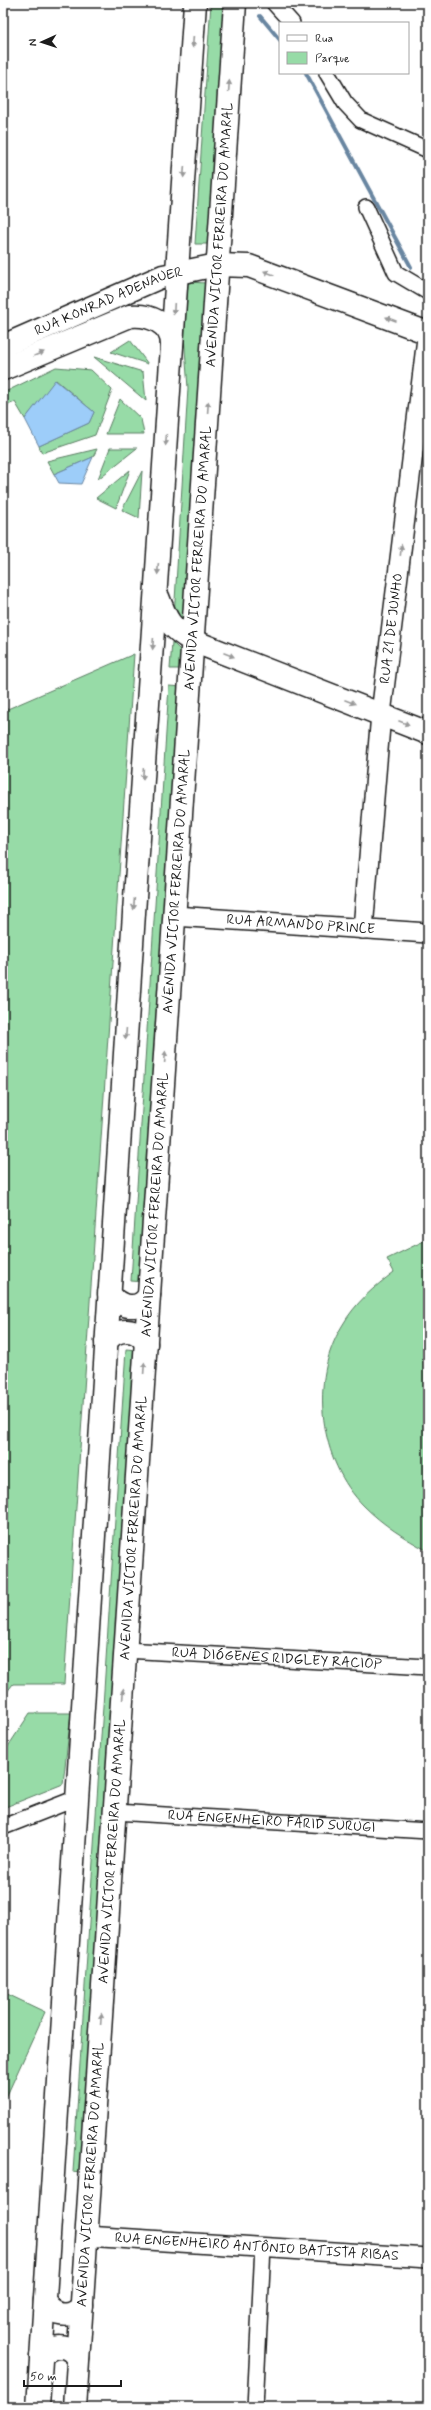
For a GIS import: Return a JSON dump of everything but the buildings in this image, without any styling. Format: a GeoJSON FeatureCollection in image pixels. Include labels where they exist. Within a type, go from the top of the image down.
{"type":"FeatureCollection","features":[{"type":"Feature","properties":{"kind":"main road"},"geometry":{"type":"LineString","coordinates":[[38,2407],[109,1292],[195,3]]}},
{"type":"Feature","properties":{"kind":"main road","name":"AVENIDA VICTOR FERREIRA DO AMARAL"},"geometry":{"type":"LineString","coordinates":[[75,2407],[235,3]]}},
{"type":"Feature","properties":{"kind":"main road","name":"RUA KONRAD ADENAUER"},"geometry":{"type":"LineString","coordinates":[[3,346],[163,276],[217,265],[248,266],[428,333]]}},
{"type":"Feature","properties":{"kind":"main road","name":"RUA KONRAD ADENAUER"},"geometry":{"type":"LineString","coordinates":[[3,369],[130,316],[147,317],[159,322],[169,333],[172,345]]}},
{"type":"Feature","properties":{"kind":"main road"},"geometry":{"type":"LineString","coordinates":[[156,592],[167,621],[176,631],[193,641],[428,733]]}},
{"type":"Feature","properties":{"kind":"main road"},"geometry":{"type":"LineString","coordinates":[[109,1292],[118,1302],[130,1306],[142,1302],[149,1295]]}},
{"type":"Feature","properties":{"kind":"main road"},"geometry":{"type":"LineString","coordinates":[[106,1342],[116,1333],[128,1331],[138,1334],[146,1344]]}},
{"type":"Feature","properties":{"kind":"main road"},"geometry":{"type":"LineString","coordinates":[[45,2300],[51,2310],[61,2314],[73,2313],[82,2306]]}},
{"type":"Feature","properties":{"kind":"main road"},"geometry":{"type":"LineString","coordinates":[[41,2357],[50,2349],[62,2347],[73,2352],[78,2359]]}},
{"type":"Feature","properties":{"kind":"street"},"geometry":{"type":"LineString","coordinates":[[274,3],[291,22]]}},
{"type":"Feature","properties":{"kind":"street"},"geometry":{"type":"LineString","coordinates":[[328,74],[352,112],[371,126],[428,150]]}},
{"type":"Feature","properties":{"kind":"street"},"geometry":{"type":"LineString","coordinates":[[366,207],[393,268],[401,276],[428,292]]}},
{"type":"Feature","properties":{"kind":"street","name":"RUA 21 DE JUNHO"},"geometry":{"type":"LineString","coordinates":[[363,929],[380,714],[428,330]]}},
{"type":"Feature","properties":{"kind":"street","name":"RUA ARMANDO PRINCE"},"geometry":{"type":"LineString","coordinates":[[174,916],[428,933]]}},
{"type":"Feature","properties":{"kind":"street","name":"RUA DIÓGENES RIDGLEY RACIOP"},"geometry":{"type":"LineString","coordinates":[[125,1650],[428,1667]]}},
{"type":"Feature","properties":{"kind":"street"},"geometry":{"type":"LineString","coordinates":[[3,1827],[77,1798]]}},
{"type":"Feature","properties":{"kind":"street","name":"RUA ENGENHEIRO FARID SURUGI"},"geometry":{"type":"LineString","coordinates":[[115,1812],[428,1830]]}},
{"type":"Feature","properties":{"kind":"street","name":"RUA ENGENHEIRO ANTÔNIO BATISTA RIBAS"},"geometry":{"type":"LineString","coordinates":[[86,2236],[428,2258]]}},
{"type":"Feature","properties":{"kind":"street"},"geometry":{"type":"LineString","coordinates":[[255,2407],[263,2247]]}},
{"type":"Feature","properties":{"kind":"green space"},"geometry":{"type":"Polygon","coordinates":[[[211,3],[226,3],[211,244],[195,244],[211,3]]]}},
{"type":"Feature","properties":{"kind":"green space"},"geometry":{"type":"Polygon","coordinates":[[[188,282],[207,283],[186,625],[174,617],[188,388],[184,336],[188,282]]]}},
{"type":"Feature","properties":{"kind":"green space"},"geometry":{"type":"Polygon","coordinates":[[[130,340],[148,364],[111,352],[130,340]]]}},
{"type":"Feature","properties":{"kind":"green space"},"geometry":{"type":"Polygon","coordinates":[[[94,357],[143,372],[146,401],[94,357]]]}},
{"type":"Feature","properties":{"kind":"green space"},"geometry":{"type":"Polygon","coordinates":[[[56,367],[91,370],[112,390],[95,435],[42,453],[39,446],[89,423],[94,412],[56,380],[25,419],[15,402],[3,407],[3,393],[56,367]]]}},
{"type":"Feature","properties":{"kind":"green space"},"geometry":{"type":"Polygon","coordinates":[[[120,399],[141,419],[144,434],[106,434],[120,399]]]}},
{"type":"Feature","properties":{"kind":"green space"},"geometry":{"type":"Polygon","coordinates":[[[110,448],[137,448],[98,479],[110,448]]]}},
{"type":"Feature","properties":{"kind":"green space"},"geometry":{"type":"Polygon","coordinates":[[[97,449],[93,457],[54,474],[47,461],[97,449]]]}},
{"type":"Feature","properties":{"kind":"green space"},"geometry":{"type":"Polygon","coordinates":[[[130,470],[116,508],[96,498],[130,470]]]}},
{"type":"Feature","properties":{"kind":"green space"},"geometry":{"type":"Polygon","coordinates":[[[142,471],[139,518],[122,510],[142,471]]]}},
{"type":"Feature","properties":{"kind":"green space"},"geometry":{"type":"Polygon","coordinates":[[[172,642],[184,654],[183,669],[170,669],[172,642]]]}},
{"type":"Feature","properties":{"kind":"green space"},"geometry":{"type":"Polygon","coordinates":[[[134,654],[64,1684],[13,1684],[3,1697],[3,711],[134,654]]]}},
{"type":"Feature","properties":{"kind":"green space"},"geometry":{"type":"Polygon","coordinates":[[[169,686],[182,687],[145,1282],[131,1281],[169,686]]]}},
{"type":"Feature","properties":{"kind":"green space"},"geometry":{"type":"Polygon","coordinates":[[[428,1239],[428,1551],[386,1525],[364,1506],[349,1488],[337,1466],[329,1444],[324,1419],[323,1395],[325,1371],[332,1347],[347,1318],[365,1296],[394,1272],[387,1259],[428,1239]]]}},
{"type":"Feature","properties":{"kind":"green space"},"geometry":{"type":"Polygon","coordinates":[[[126,1349],[137,1350],[81,2173],[73,2172],[126,1349]]]}},
{"type":"Feature","properties":{"kind":"green space"},"geometry":{"type":"Polygon","coordinates":[[[30,1713],[71,1713],[63,1784],[3,1808],[3,1754],[30,1713]]]}},
{"type":"Feature","properties":{"kind":"green space"},"geometry":{"type":"Polygon","coordinates":[[[3,1992],[45,2012],[3,2104],[3,1992]]]}},
{"type":"Feature","properties":{"kind":"water"},"geometry":{"type":"Polygon","coordinates":[[[55,380],[94,412],[89,423],[39,446],[25,419],[55,380]]]}},
{"type":"Feature","properties":{"kind":"water"},"geometry":{"type":"Polygon","coordinates":[[[93,457],[81,484],[59,483],[54,474],[93,457]]]}},
{"type":"Feature","properties":{"kind":"waterway"},"geometry":{"type":"LineString","coordinates":[[260,16],[279,39]]}},
{"type":"Feature","properties":{"kind":"waterway"},"geometry":{"type":"LineString","coordinates":[[307,74],[411,267]]}}]}
